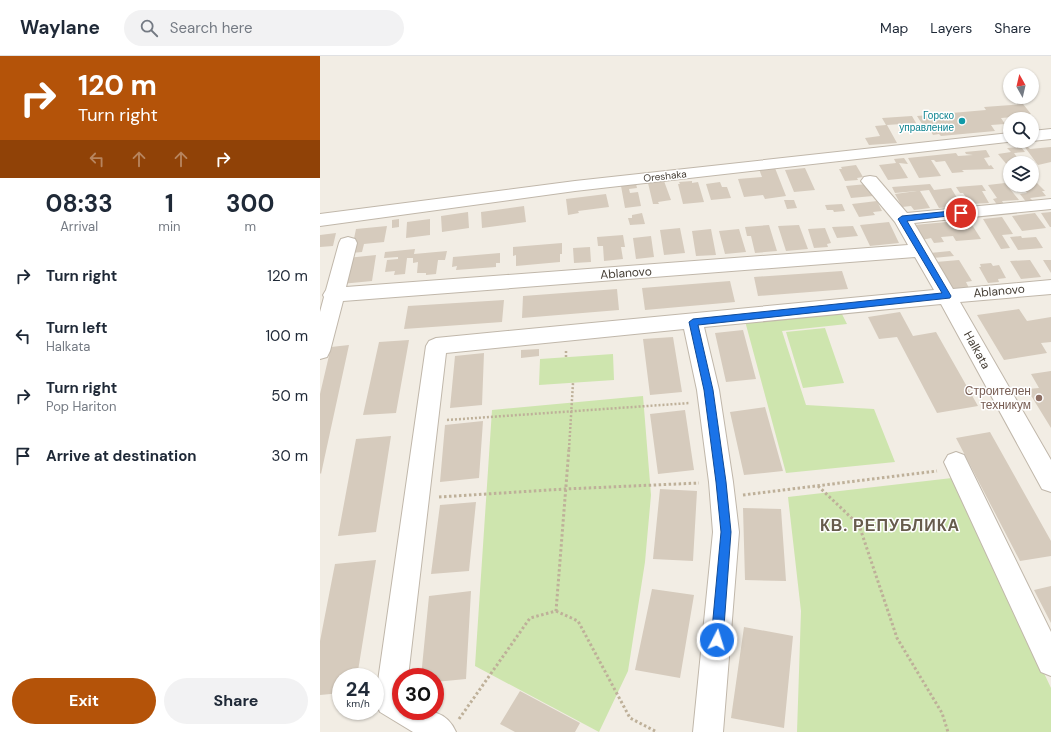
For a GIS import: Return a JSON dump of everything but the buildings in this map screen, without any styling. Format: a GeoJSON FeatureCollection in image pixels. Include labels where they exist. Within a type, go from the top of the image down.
{"type":"FeatureCollection","features":[{"type":"Feature","properties":{"kind":"street"},"geometry":{"type":"LineString","coordinates":[[1039,135],[1051,134]]}},
{"type":"Feature","properties":{"kind":"street","name":"Oreshaka"},"geometry":{"type":"LineString","coordinates":[[320,220],[575,186],[1003,139]]}},
{"type":"Feature","properties":{"kind":"street","name":"Halkata"},"geometry":{"type":"LineString","coordinates":[[870,181],[902,219],[1051,482]]}},
{"type":"Feature","properties":{"kind":"street"},"geometry":{"type":"LineString","coordinates":[[902,219],[1051,204]]}},
{"type":"Feature","properties":{"kind":"street"},"geometry":{"type":"LineString","coordinates":[[320,351],[324,319],[333,295],[348,243]]}},
{"type":"Feature","properties":{"kind":"street","name":"Ablanovo"},"geometry":{"type":"LineString","coordinates":[[333,295],[920,250]]}},
{"type":"Feature","properties":{"kind":"street","name":"Ablanovo"},"geometry":{"type":"LineString","coordinates":[[427,421],[436,346],[1051,287]]}},
{"type":"Feature","properties":{"kind":"street"},"geometry":{"type":"LineString","coordinates":[[693,322],[710,402],[726,532],[708,732]]}},
{"type":"Feature","properties":{"kind":"street"},"geometry":{"type":"LineString","coordinates":[[394,668],[427,421]]}},
{"type":"Feature","properties":{"kind":"street"},"geometry":{"type":"LineString","coordinates":[[957,465],[1051,662]]}},
{"type":"Feature","properties":{"kind":"street"},"geometry":{"type":"LineString","coordinates":[[392,686],[390,702],[392,703]]}},
{"type":"Feature","properties":{"kind":"street"},"geometry":{"type":"LineString","coordinates":[[426,720],[448,729]]}},
{"type":"Feature","properties":{"kind":"path"},"geometry":{"type":"LineString","coordinates":[[556,611],[573,383]]}},
{"type":"Feature","properties":{"kind":"path"},"geometry":{"type":"LineString","coordinates":[[427,421],[710,402]]}},
{"type":"Feature","properties":{"kind":"path"},"geometry":{"type":"LineString","coordinates":[[416,499],[565,489],[722,490],[818,486],[957,465]]}},
{"type":"Feature","properties":{"kind":"path"},"geometry":{"type":"LineString","coordinates":[[818,486],[859,524],[897,638],[942,713],[948,732]]}},
{"type":"Feature","properties":{"kind":"path"},"geometry":{"type":"LineString","coordinates":[[448,729],[530,618],[556,611],[578,621],[630,718],[657,732]]}},
{"type":"Feature","properties":{"kind":"green space"},"geometry":{"type":"Polygon","coordinates":[[[841,312],[847,324],[782,331],[806,405],[874,409],[895,462],[786,473],[745,321],[841,312]]]}},
{"type":"Feature","properties":{"kind":"green space"},"geometry":{"type":"Polygon","coordinates":[[[825,328],[844,383],[803,388],[786,332],[825,328]]]}},
{"type":"Feature","properties":{"kind":"green space"},"geometry":{"type":"Polygon","coordinates":[[[613,354],[614,380],[539,385],[540,359],[613,354]]]}},
{"type":"Feature","properties":{"kind":"green space"},"geometry":{"type":"Polygon","coordinates":[[[643,396],[651,495],[645,562],[628,671],[599,732],[475,666],[492,410],[643,396]]]}},
{"type":"Feature","properties":{"kind":"green space"},"geometry":{"type":"Polygon","coordinates":[[[952,478],[1051,688],[1051,732],[797,732],[801,611],[788,497],[952,478]]]}},
{"type":"Feature","properties":{"kind":"place","name":"Горско управление"},"geometry":{"type":"Point","coordinates":[962,121]}},
{"type":"Feature","properties":{"kind":"place","name":"Строителен техникум"},"geometry":{"type":"Point","coordinates":[1039,398]}},
{"type":"Feature","properties":{"kind":"district","name":"КВ. РЕПУБЛИКА"},"geometry":{"type":"Point","coordinates":[890,525]}},
{"type":"Feature","properties":{"kind":"route"},"geometry":{"type":"LineString","coordinates":[[717,640],[726,532],[721,482],[708,390],[693,322],[947,296],[902,219],[961,213]]}}]}
